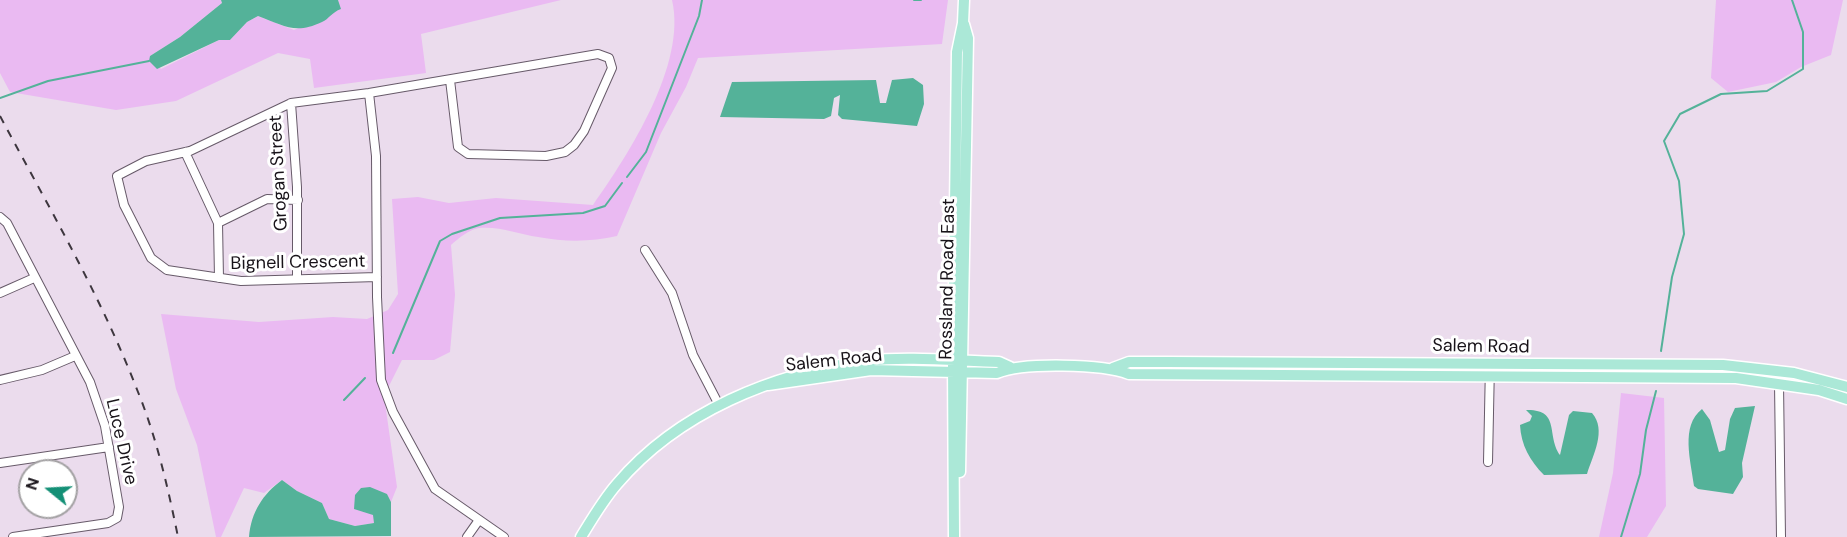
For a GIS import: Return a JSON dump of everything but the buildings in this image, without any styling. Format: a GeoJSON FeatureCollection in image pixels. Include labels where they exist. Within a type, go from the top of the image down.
{"type":"FeatureCollection","features":[{"type":"Feature","properties":{"kind":"main road","name":"Rossland Road East"},"geometry":{"type":"LineString","coordinates":[[959,537],[957,52],[963,23],[964,0]]}},
{"type":"Feature","properties":{"kind":"main road","name":"Salem Road"},"geometry":{"type":"LineString","coordinates":[[581,537],[607,497],[635,466],[660,442],[699,415],[768,385],[808,371],[868,361],[958,367],[997,373],[1010,367],[1113,368],[1129,374],[1736,378],[1819,390],[1847,399]]}},
{"type":"Feature","properties":{"kind":"main road","name":"Salem Road"},"geometry":{"type":"LineString","coordinates":[[1113,368],[1129,362],[1723,365],[1794,373],[1847,387]]}},
{"type":"Feature","properties":{"kind":"main road","name":"Rossland Road East"},"geometry":{"type":"LineString","coordinates":[[954,537],[958,367]]}},
{"type":"Feature","properties":{"kind":"street","name":"Bignell Crescent"},"geometry":{"type":"LineString","coordinates":[[377,277],[297,277],[241,281],[167,270],[151,258],[118,188],[117,176],[146,161],[186,152],[291,103],[369,93],[598,54],[609,58],[612,68],[581,137],[565,152],[546,156],[468,154],[458,147],[450,80]]}},
{"type":"Feature","properties":{"kind":"street"},"geometry":{"type":"LineString","coordinates":[[369,93],[376,156],[381,380],[393,412],[435,489],[504,537]]}},
{"type":"Feature","properties":{"kind":"street","name":"Grogan Street"},"geometry":{"type":"LineString","coordinates":[[291,103],[298,200],[297,277]]}},
{"type":"Feature","properties":{"kind":"street"},"geometry":{"type":"LineString","coordinates":[[186,152],[218,223],[219,279]]}},
{"type":"Feature","properties":{"kind":"street"},"geometry":{"type":"LineString","coordinates":[[218,223],[267,199],[298,200]]}},
{"type":"Feature","properties":{"kind":"street","name":"Luce Drive"},"geometry":{"type":"LineString","coordinates":[[1,217],[97,401],[109,447],[119,507],[117,518],[108,523],[47,534],[13,537]]}},
{"type":"Feature","properties":{"kind":"street"},"geometry":{"type":"LineString","coordinates":[[645,250],[672,293],[693,355],[719,405]]}},
{"type":"Feature","properties":{"kind":"street"},"geometry":{"type":"LineString","coordinates":[[0,293],[34,279]]}},
{"type":"Feature","properties":{"kind":"street"},"geometry":{"type":"LineString","coordinates":[[0,380],[42,370],[75,356]]}},
{"type":"Feature","properties":{"kind":"street"},"geometry":{"type":"LineString","coordinates":[[1488,462],[1490,364]]}},
{"type":"Feature","properties":{"kind":"street"},"geometry":{"type":"LineString","coordinates":[[1779,383],[1781,537]]}},
{"type":"Feature","properties":{"kind":"street"},"geometry":{"type":"LineString","coordinates":[[0,463],[109,447]]}},
{"type":"Feature","properties":{"kind":"street"},"geometry":{"type":"LineString","coordinates":[[467,537],[479,520]]}},
{"type":"Feature","properties":{"kind":"shaded area"},"geometry":{"type":"Polygon","coordinates":[[[0,0],[221,0],[222,3],[180,37],[150,56],[161,69],[219,40],[230,40],[247,22],[258,16],[294,30],[340,9],[338,0],[561,0],[421,34],[426,73],[314,88],[310,59],[278,53],[176,101],[116,110],[10,92],[0,73],[0,0]]]}},
{"type":"Feature","properties":{"kind":"shaded area"},"geometry":{"type":"Polygon","coordinates":[[[221,0],[338,0],[341,9],[322,22],[304,28],[289,27],[258,16],[247,22],[230,40],[219,40],[157,69],[149,61],[150,56],[180,37],[222,3],[221,0]]]}},
{"type":"Feature","properties":{"kind":"shaded area"},"geometry":{"type":"Polygon","coordinates":[[[672,0],[948,0],[942,44],[698,58],[686,87],[661,133],[617,236],[588,240],[558,240],[501,229],[479,228],[467,232],[451,245],[455,295],[450,352],[434,360],[402,360],[384,396],[397,487],[391,502],[387,494],[364,511],[374,515],[374,523],[355,526],[329,519],[322,503],[297,491],[282,480],[264,493],[244,488],[221,537],[216,537],[197,445],[176,389],[161,314],[259,322],[333,317],[367,319],[388,310],[398,294],[392,199],[418,197],[449,203],[496,198],[593,205],[638,135],[663,80],[671,52],[674,25],[672,0]]]}},
{"type":"Feature","properties":{"kind":"shaded area"},"geometry":{"type":"Polygon","coordinates":[[[1716,0],[1843,0],[1831,55],[1801,67],[1776,82],[1728,92],[1711,78],[1716,0]]]}},
{"type":"Feature","properties":{"kind":"shaded area"},"geometry":{"type":"Polygon","coordinates":[[[913,78],[923,85],[924,104],[917,126],[842,119],[838,115],[840,95],[834,98],[831,116],[824,119],[720,117],[732,82],[876,80],[880,103],[886,103],[892,80],[913,78]]]}},
{"type":"Feature","properties":{"kind":"shaded area"},"geometry":{"type":"Polygon","coordinates":[[[1621,393],[1664,398],[1666,506],[1647,537],[1599,537],[1613,473],[1621,393]]]}},
{"type":"Feature","properties":{"kind":"shaded area"},"geometry":{"type":"Polygon","coordinates":[[[1755,406],[1742,463],[1743,477],[1733,494],[1698,489],[1694,486],[1689,455],[1689,434],[1695,416],[1702,409],[1710,420],[1719,452],[1725,450],[1730,419],[1735,408],[1755,406]]]}},
{"type":"Feature","properties":{"kind":"shaded area"},"geometry":{"type":"Polygon","coordinates":[[[1526,410],[1537,411],[1548,419],[1560,455],[1569,415],[1573,411],[1592,413],[1599,435],[1587,474],[1544,475],[1534,464],[1522,439],[1520,425],[1530,421],[1532,416],[1526,410]]]}},
{"type":"Feature","properties":{"kind":"shaded area"},"geometry":{"type":"Polygon","coordinates":[[[282,480],[297,491],[322,503],[329,519],[355,526],[374,523],[373,515],[354,509],[355,495],[361,488],[370,487],[387,494],[391,502],[391,536],[249,537],[252,520],[259,504],[282,480]]]}},
{"type":"Feature","properties":{"kind":"waterway"},"geometry":{"type":"LineString","coordinates":[[627,177],[646,152],[699,16],[702,0]]}},
{"type":"Feature","properties":{"kind":"waterway"},"geometry":{"type":"LineString","coordinates":[[914,0],[921,0]]}},
{"type":"Feature","properties":{"kind":"waterway"},"geometry":{"type":"LineString","coordinates":[[1661,351],[1672,277],[1684,234],[1679,181],[1664,141],[1680,114],[1721,94],[1767,91],[1803,69],[1803,32],[1792,0]]}},
{"type":"Feature","properties":{"kind":"waterway"},"geometry":{"type":"LineString","coordinates":[[0,98],[48,81],[149,61]]}},
{"type":"Feature","properties":{"kind":"waterway"},"geometry":{"type":"LineString","coordinates":[[393,353],[440,241],[452,234],[500,218],[583,213],[605,206],[622,183]]}},
{"type":"Feature","properties":{"kind":"waterway"},"geometry":{"type":"LineString","coordinates":[[344,400],[365,378]]}},
{"type":"Feature","properties":{"kind":"waterway"},"geometry":{"type":"LineString","coordinates":[[1621,537],[1640,474],[1646,430],[1656,391]]}},
{"type":"Feature","properties":{"kind":"railway"},"geometry":{"type":"LineString","coordinates":[[0,116],[73,252],[123,356],[145,410],[156,446],[178,537]]}}]}
